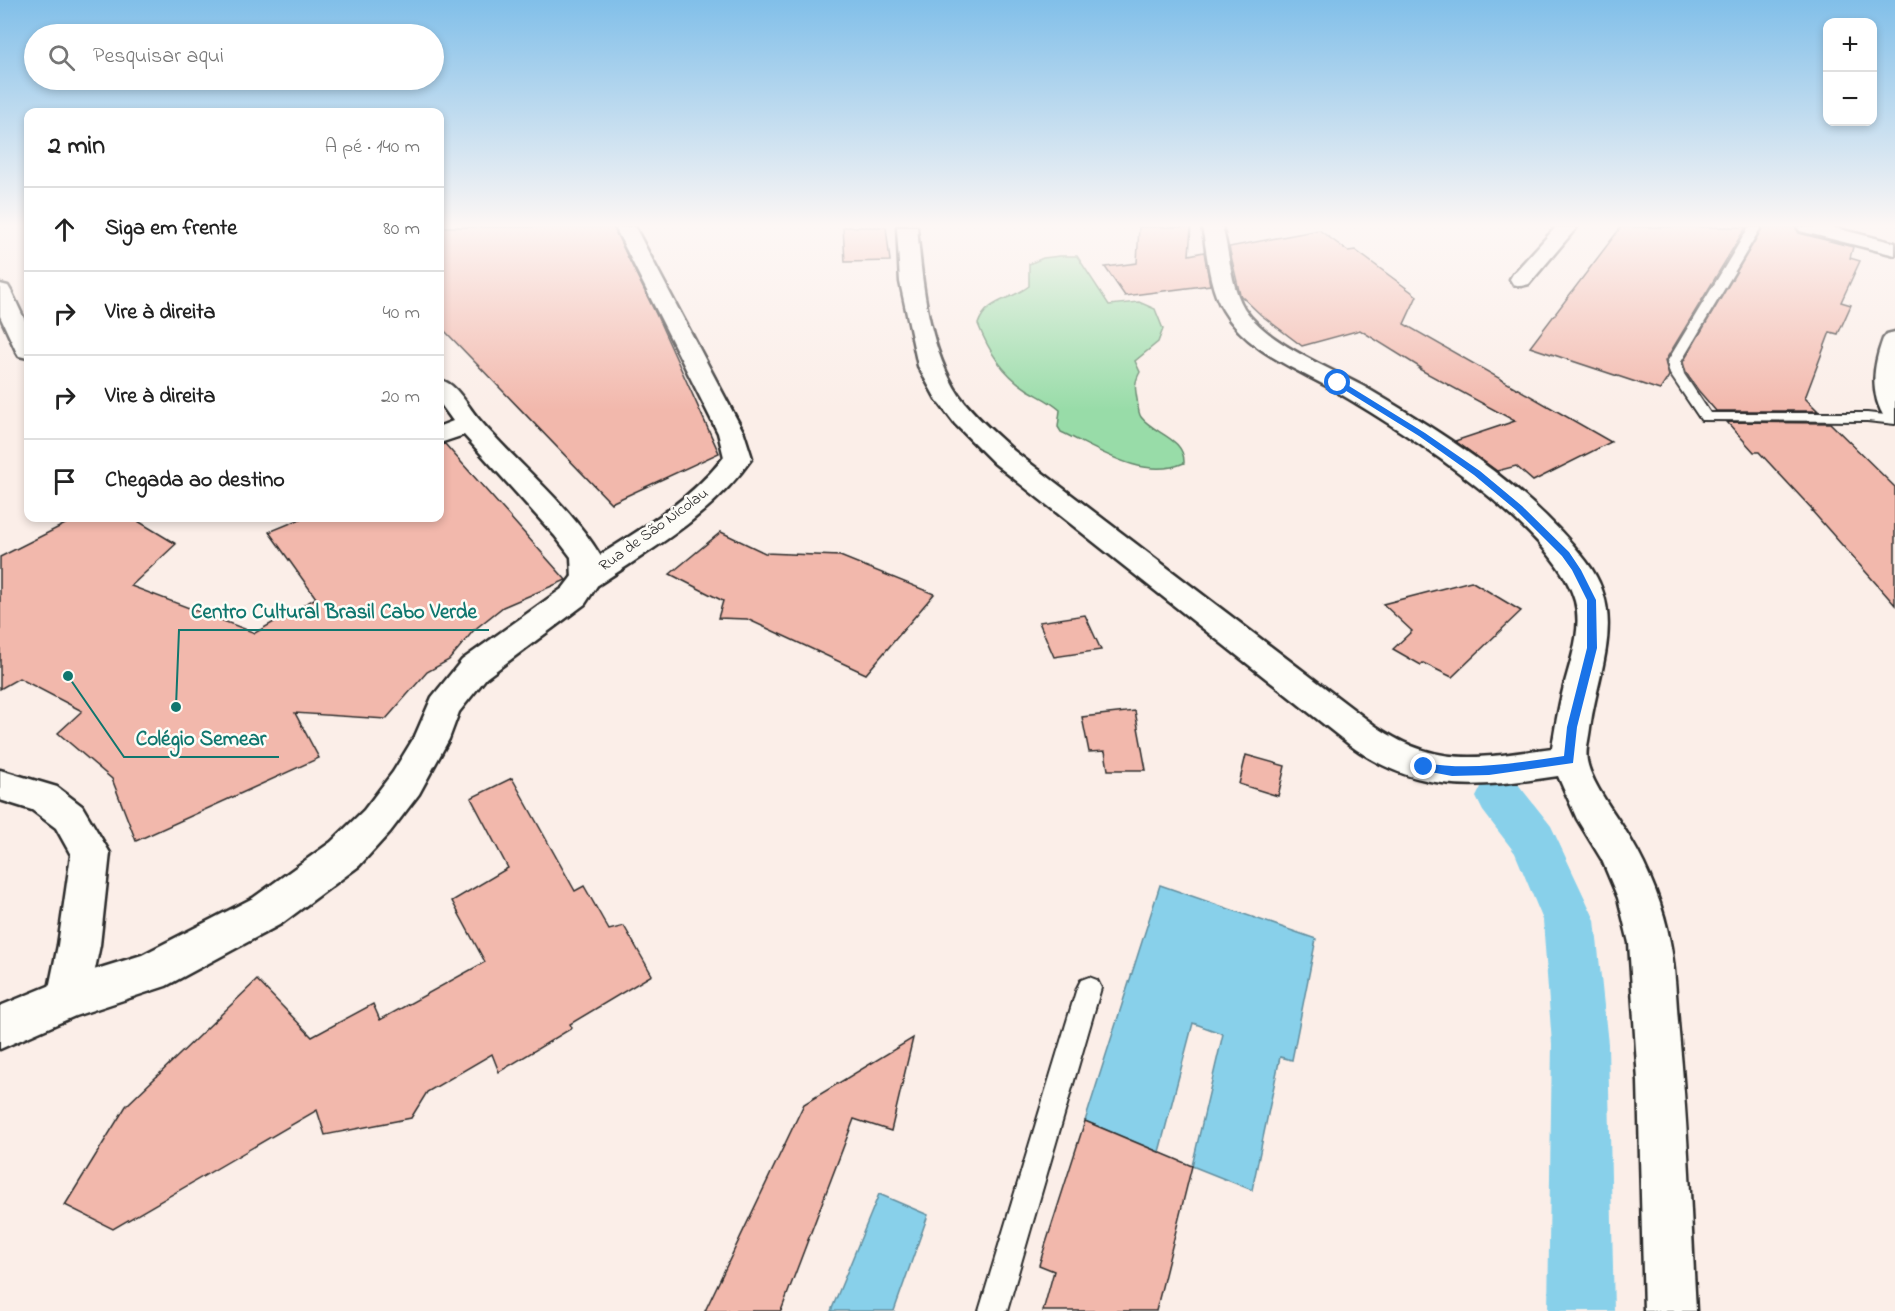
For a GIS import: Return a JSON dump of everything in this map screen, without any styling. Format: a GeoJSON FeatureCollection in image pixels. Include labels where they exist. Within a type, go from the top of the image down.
{"type":"FeatureCollection","features":[{"type":"Feature","properties":{"kind":"street","name":"Rua de São Nicolau"},"geometry":{"type":"LineString","coordinates":[[587,578],[673,520],[713,488],[738,459],[731,434],[656,288]]}},
{"type":"Feature","properties":{"kind":"street"},"geometry":{"type":"LineString","coordinates":[[913,288],[930,366],[949,399],[964,418],[1004,457],[1362,735],[1393,755],[1424,767],[1452,772],[1489,771],[1569,760]]}},
{"type":"Feature","properties":{"kind":"street"},"geometry":{"type":"LineString","coordinates":[[1226,288],[1234,310],[1262,338],[1377,405],[1477,473],[1552,538],[1576,570],[1592,600],[1592,648],[1572,727],[1569,760],[1590,808],[1622,861],[1638,898],[1650,944],[1661,1081],[1670,1311]]}},
{"type":"Feature","properties":{"kind":"street"},"geometry":{"type":"LineString","coordinates":[[0,291],[24,341]]}},
{"type":"Feature","properties":{"kind":"street"},"geometry":{"type":"LineString","coordinates":[[1895,339],[1886,373],[1886,397],[1895,414]]}},
{"type":"Feature","properties":{"kind":"street"},"geometry":{"type":"LineString","coordinates":[[0,351],[24,347]]}},
{"type":"Feature","properties":{"kind":"street"},"geometry":{"type":"LineString","coordinates":[[0,1028],[68,998],[151,972],[267,911],[345,854],[377,821],[406,783],[431,740],[444,706],[474,669],[574,596],[587,578],[586,556],[565,529],[469,424],[444,392]]}},
{"type":"Feature","properties":{"kind":"street"},"geometry":{"type":"LineString","coordinates":[[444,433],[469,424]]}},
{"type":"Feature","properties":{"kind":"street"},"geometry":{"type":"LineString","coordinates":[[0,785],[44,798],[69,817],[91,853],[80,945],[68,998]]}},
{"type":"Feature","properties":{"kind":"lane"},"geometry":{"type":"LineString","coordinates":[[1716,288],[1692,327],[1674,362],[1677,374],[1706,417],[1895,420]]}},
{"type":"Feature","properties":{"kind":"lane"},"geometry":{"type":"LineString","coordinates":[[993,1311],[1089,988]]}},
{"type":"Feature","properties":{"kind":"green space"},"geometry":{"type":"Polygon","coordinates":[[[1026,288],[1098,288],[1109,305],[1139,302],[1155,309],[1163,329],[1158,342],[1135,361],[1140,372],[1136,386],[1139,411],[1147,423],[1180,448],[1184,463],[1168,468],[1137,466],[1105,454],[1061,432],[1058,427],[1060,410],[1011,377],[992,353],[978,324],[982,316],[993,305],[1026,288]]]}},
{"type":"Feature","properties":{"kind":"water"},"geometry":{"type":"Polygon","coordinates":[[[1160,885],[1316,939],[1292,1060],[1280,1057],[1252,1190],[1192,1166],[1223,1034],[1193,1023],[1159,1152],[1085,1121],[1160,885]]]}},
{"type":"Feature","properties":{"kind":"water"},"geometry":{"type":"Polygon","coordinates":[[[879,1194],[928,1215],[894,1311],[831,1311],[879,1194]]]}},
{"type":"Feature","properties":{"kind":"building"},"geometry":{"type":"Polygon","coordinates":[[[444,288],[643,288],[719,453],[611,503],[444,330],[444,288]]]}},
{"type":"Feature","properties":{"kind":"building"},"geometry":{"type":"Polygon","coordinates":[[[1120,288],[1185,288],[1125,296],[1120,288]]]}},
{"type":"Feature","properties":{"kind":"building"},"geometry":{"type":"Polygon","coordinates":[[[1238,288],[1406,288],[1417,296],[1404,324],[1611,442],[1533,481],[1516,466],[1497,471],[1455,441],[1515,421],[1419,369],[1421,368],[1360,330],[1302,346],[1261,315],[1240,295],[1238,288]]]}},
{"type":"Feature","properties":{"kind":"building"},"geometry":{"type":"Polygon","coordinates":[[[1575,288],[1709,288],[1665,361],[1669,376],[1660,390],[1530,347],[1575,288]]]}},
{"type":"Feature","properties":{"kind":"building"},"geometry":{"type":"Polygon","coordinates":[[[1727,288],[1847,288],[1841,302],[1851,305],[1838,334],[1830,332],[1805,398],[1818,411],[1716,411],[1686,373],[1683,362],[1727,288]]]}},
{"type":"Feature","properties":{"kind":"building"},"geometry":{"type":"Polygon","coordinates":[[[1727,422],[1830,423],[1895,487],[1895,605],[1812,511],[1814,511],[1759,452],[1754,452],[1727,422]]]}},
{"type":"Feature","properties":{"kind":"building"},"geometry":{"type":"Polygon","coordinates":[[[444,444],[566,580],[503,607],[474,630],[449,660],[427,672],[386,719],[295,713],[319,758],[136,841],[112,779],[58,733],[82,711],[19,678],[0,689],[0,557],[69,522],[140,522],[176,544],[131,586],[255,633],[316,598],[269,532],[293,522],[444,522],[444,444]]]}},
{"type":"Feature","properties":{"kind":"building"},"geometry":{"type":"Polygon","coordinates":[[[721,532],[765,553],[840,556],[934,594],[866,674],[747,619],[718,618],[723,601],[670,574],[721,532]]]}},
{"type":"Feature","properties":{"kind":"building"},"geometry":{"type":"Polygon","coordinates":[[[1471,581],[1521,611],[1452,677],[1423,663],[1421,665],[1393,649],[1412,631],[1383,604],[1471,581]]]}},
{"type":"Feature","properties":{"kind":"building"},"geometry":{"type":"Polygon","coordinates":[[[1085,615],[1101,650],[1054,657],[1039,622],[1085,615]]]}},
{"type":"Feature","properties":{"kind":"building"},"geometry":{"type":"Polygon","coordinates":[[[1135,711],[1146,770],[1108,770],[1105,751],[1089,752],[1082,717],[1135,711]]]}},
{"type":"Feature","properties":{"kind":"building"},"geometry":{"type":"Polygon","coordinates":[[[1246,755],[1285,766],[1278,796],[1239,784],[1246,755]]]}},
{"type":"Feature","properties":{"kind":"building"},"geometry":{"type":"Polygon","coordinates":[[[512,778],[575,891],[584,886],[609,930],[624,926],[652,975],[570,1024],[572,1028],[499,1072],[492,1054],[427,1092],[411,1118],[325,1135],[317,1110],[113,1229],[65,1205],[126,1106],[257,980],[312,1037],[373,1004],[380,1020],[485,962],[452,901],[508,868],[471,798],[512,778]]]}},
{"type":"Feature","properties":{"kind":"building"},"geometry":{"type":"Polygon","coordinates":[[[913,1038],[891,1131],[854,1119],[781,1311],[705,1311],[804,1104],[913,1038]]]}},
{"type":"Feature","properties":{"kind":"building"},"geometry":{"type":"Polygon","coordinates":[[[1085,1121],[1192,1166],[1156,1311],[1043,1311],[1054,1271],[1039,1265],[1085,1121]]]}},
{"type":"Feature","properties":{"kind":"waterway"},"geometry":{"type":"LineString","coordinates":[[1500,797],[1534,841],[1569,920],[1580,1044],[1581,1311]]}},
{"type":"Feature","properties":{"kind":"place","name":"Colégio Semear"},"geometry":{"type":"Point","coordinates":[68,676]}},
{"type":"Feature","properties":{"kind":"place","name":"Centro Cultural Brasil Cabo Verde"},"geometry":{"type":"Point","coordinates":[176,707]}},
{"type":"Feature","properties":{"kind":"route"},"geometry":{"type":"LineString","coordinates":[[1338,383],[1422,434],[1477,473],[1519,508],[1566,554],[1592,600],[1592,648],[1572,727],[1569,760],[1489,771],[1452,772],[1424,767]]}}]}
